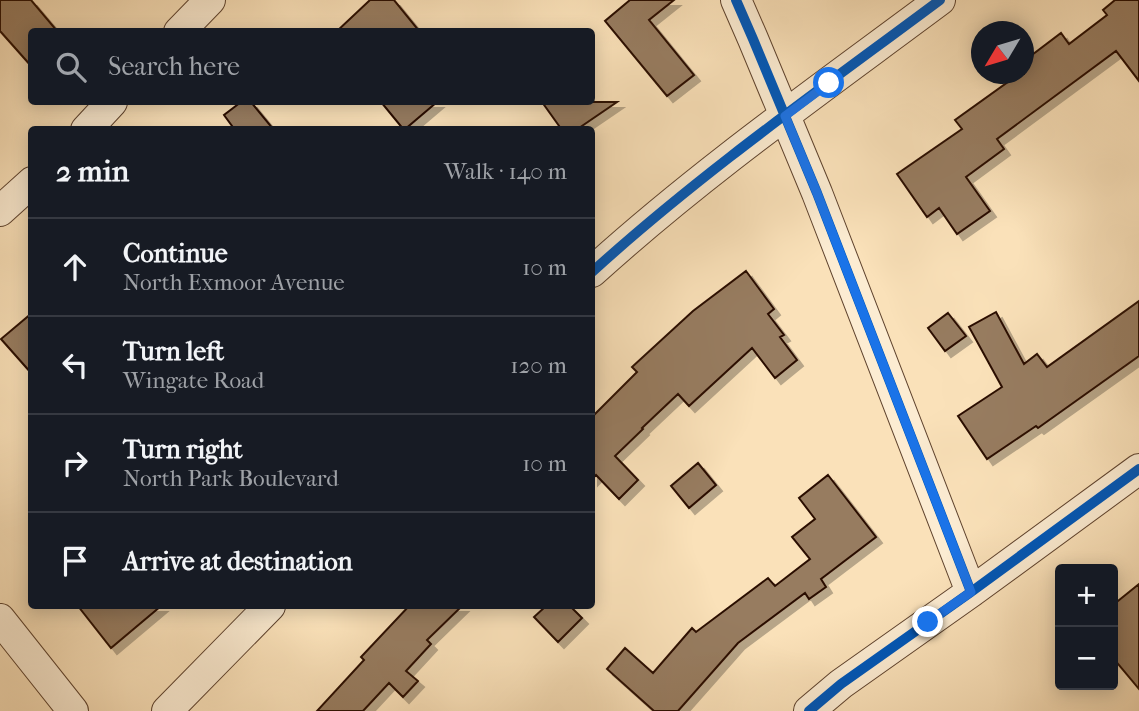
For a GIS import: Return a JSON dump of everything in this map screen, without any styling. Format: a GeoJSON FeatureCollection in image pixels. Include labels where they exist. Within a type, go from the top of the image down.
{"type":"FeatureCollection","features":[{"type":"Feature","properties":{"kind":"street"},"geometry":{"type":"LineString","coordinates":[[183,28],[210,0]]}},
{"type":"Feature","properties":{"kind":"street"},"geometry":{"type":"LineString","coordinates":[[736,0],[817,193],[971,592]]}},
{"type":"Feature","properties":{"kind":"street"},"geometry":{"type":"LineString","coordinates":[[595,269],[705,176],[940,0]]}},
{"type":"Feature","properties":{"kind":"street"},"geometry":{"type":"LineString","coordinates":[[90,126],[109,105]]}},
{"type":"Feature","properties":{"kind":"street"},"geometry":{"type":"LineString","coordinates":[[0,211],[28,186]]}},
{"type":"Feature","properties":{"kind":"street"},"geometry":{"type":"LineString","coordinates":[[810,711],[841,684],[1139,469]]}},
{"type":"Feature","properties":{"kind":"street"},"geometry":{"type":"LineString","coordinates":[[167,711],[267,609]]}},
{"type":"Feature","properties":{"kind":"street"},"geometry":{"type":"LineString","coordinates":[[0,619],[72,711]]}},
{"type":"Feature","properties":{"kind":"building"},"geometry":{"type":"Polygon","coordinates":[[[0,0],[31,0],[55,28],[28,28],[28,62],[0,31],[0,0]]]}},
{"type":"Feature","properties":{"kind":"building"},"geometry":{"type":"Polygon","coordinates":[[[370,0],[394,0],[417,28],[340,28],[370,0]]]}},
{"type":"Feature","properties":{"kind":"building"},"geometry":{"type":"Polygon","coordinates":[[[630,0],[674,0],[649,20],[694,75],[667,96],[605,21],[630,0]]]}},
{"type":"Feature","properties":{"kind":"building"},"geometry":{"type":"Polygon","coordinates":[[[1115,0],[1139,0],[1139,81],[1116,51],[997,139],[1004,149],[966,177],[990,211],[957,234],[939,208],[927,217],[897,174],[962,129],[955,120],[1005,84],[1034,84],[1034,53],[1061,33],[1069,44],[1107,15],[1103,10],[1115,0]]]}},
{"type":"Feature","properties":{"kind":"building"},"geometry":{"type":"Polygon","coordinates":[[[617,102],[582,126],[559,126],[544,105],[617,102]]]}},
{"type":"Feature","properties":{"kind":"building"},"geometry":{"type":"Polygon","coordinates":[[[237,105],[253,105],[271,126],[232,126],[224,115],[237,105]]]}},
{"type":"Feature","properties":{"kind":"building"},"geometry":{"type":"Polygon","coordinates":[[[383,105],[433,105],[409,126],[401,126],[383,105]]]}},
{"type":"Feature","properties":{"kind":"building"},"geometry":{"type":"Polygon","coordinates":[[[746,271],[774,309],[768,314],[784,335],[780,337],[797,360],[775,378],[752,348],[689,406],[678,394],[615,456],[638,480],[619,499],[595,476],[595,414],[637,372],[632,367],[693,311],[746,271]]]}},
{"type":"Feature","properties":{"kind":"building"},"geometry":{"type":"Polygon","coordinates":[[[1139,301],[1139,356],[1038,428],[1036,426],[987,459],[958,416],[1002,387],[969,327],[996,312],[1024,364],[1037,354],[1047,367],[1139,301]]]}},
{"type":"Feature","properties":{"kind":"building"},"geometry":{"type":"Polygon","coordinates":[[[948,313],[966,336],[945,351],[928,328],[948,313]]]}},
{"type":"Feature","properties":{"kind":"building"},"geometry":{"type":"Polygon","coordinates":[[[28,316],[28,369],[1,339],[28,316]]]}},
{"type":"Feature","properties":{"kind":"building"},"geometry":{"type":"Polygon","coordinates":[[[698,463],[716,485],[689,508],[671,486],[698,463]]]}},
{"type":"Feature","properties":{"kind":"building"},"geometry":{"type":"Polygon","coordinates":[[[828,475],[876,537],[821,579],[826,587],[809,599],[805,593],[738,643],[678,711],[654,711],[607,669],[625,648],[653,673],[692,628],[696,632],[768,578],[775,586],[810,559],[792,537],[815,519],[799,498],[828,475]]]}},
{"type":"Feature","properties":{"kind":"building"},"geometry":{"type":"Polygon","coordinates":[[[1139,584],[1139,689],[1118,664],[1118,601],[1139,584]]]}},
{"type":"Feature","properties":{"kind":"building"},"geometry":{"type":"Polygon","coordinates":[[[80,609],[157,609],[111,648],[80,609]]]}},
{"type":"Feature","properties":{"kind":"building"},"geometry":{"type":"Polygon","coordinates":[[[406,609],[459,609],[427,640],[431,644],[406,671],[418,681],[403,697],[389,683],[363,711],[317,711],[364,660],[361,657],[406,609]]]}},
{"type":"Feature","properties":{"kind":"building"},"geometry":{"type":"Polygon","coordinates":[[[543,609],[573,609],[582,618],[558,642],[534,617],[543,609]]]}},
{"type":"Feature","properties":{"kind":"cycle path"},"geometry":{"type":"LineString","coordinates":[[736,0],[817,193],[971,592]]}},
{"type":"Feature","properties":{"kind":"cycle path"},"geometry":{"type":"LineString","coordinates":[[595,269],[719,166],[940,0]]}},
{"type":"Feature","properties":{"kind":"cycle path"},"geometry":{"type":"LineString","coordinates":[[809,711],[841,684],[1139,469]]}},
{"type":"Feature","properties":{"kind":"route"},"geometry":{"type":"LineString","coordinates":[[829,83],[785,116],[971,592],[928,622]]}}]}
